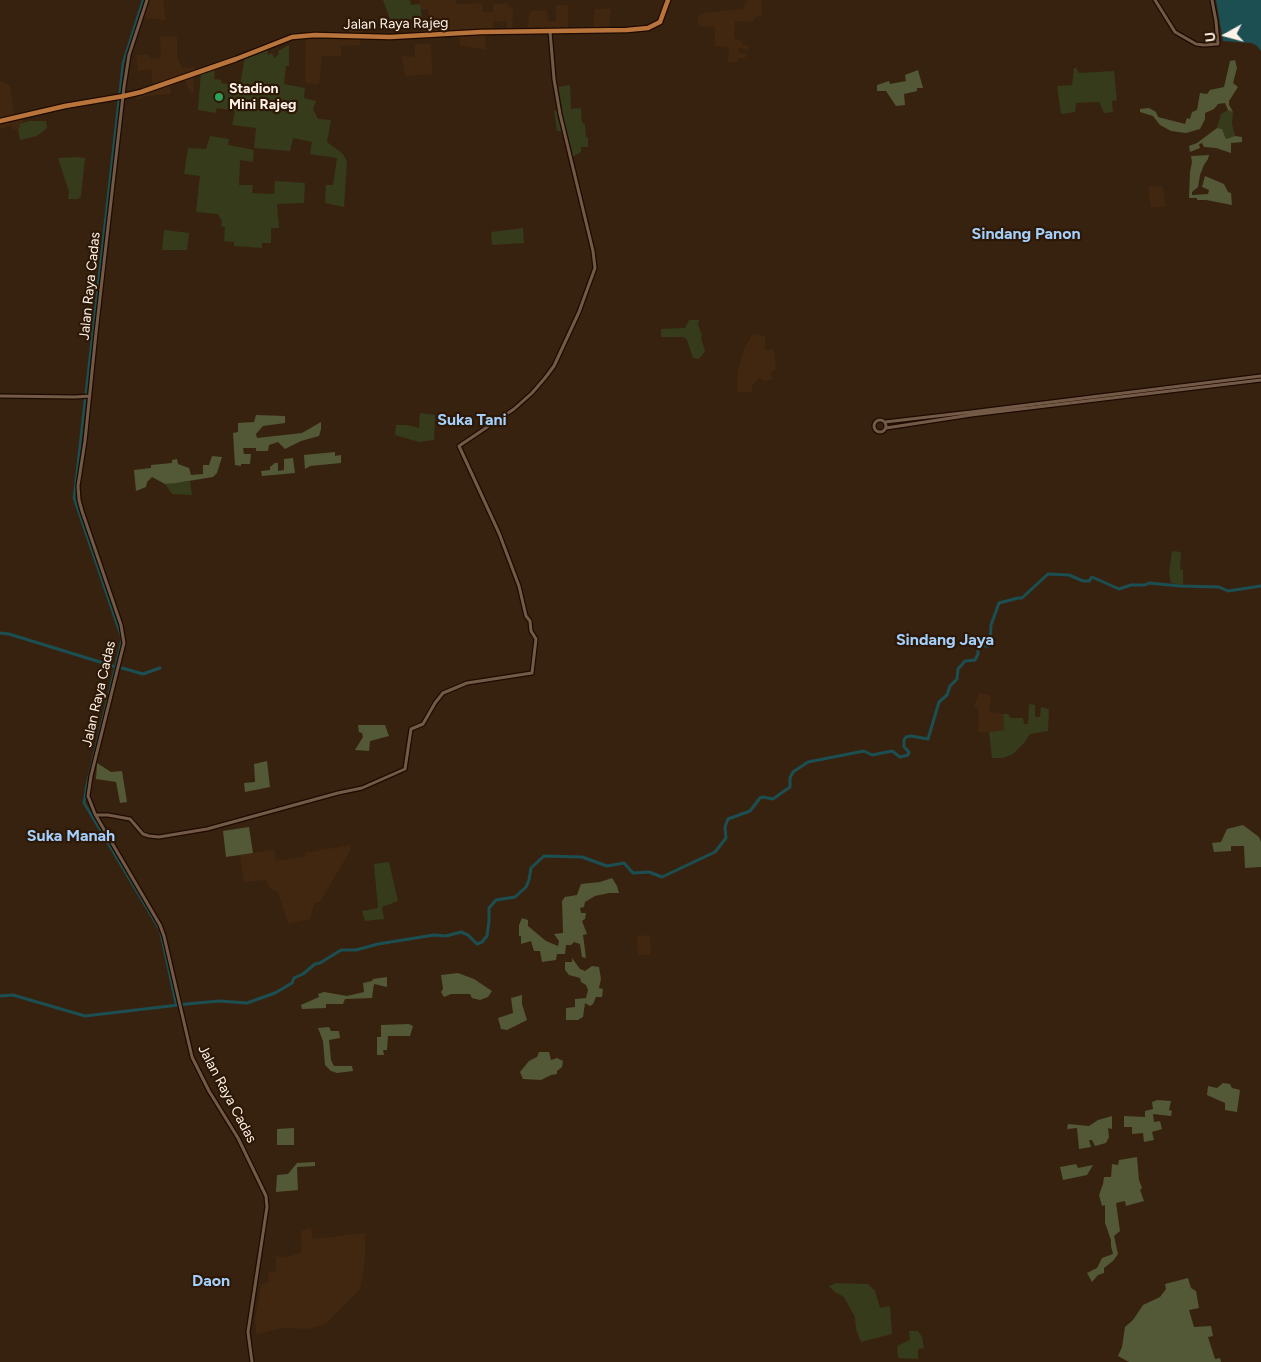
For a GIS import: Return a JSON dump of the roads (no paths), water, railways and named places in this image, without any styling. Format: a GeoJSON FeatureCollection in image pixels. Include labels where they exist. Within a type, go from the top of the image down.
{"type":"FeatureCollection","features":[{"type":"Feature","properties":{"kind":"main road","name":"Jalan Raya Rajeg"},"geometry":{"type":"LineString","coordinates":[[0,121],[65,106],[121,96],[236,59],[295,36],[390,37],[481,32],[648,28],[660,22],[668,0]]}},
{"type":"Feature","properties":{"kind":"street","name":"Jalan Raya Cadas"},"geometry":{"type":"LineString","coordinates":[[147,0],[129,55],[121,96],[112,191],[86,395],[78,486],[79,500],[121,625],[124,643],[90,776],[89,800],[160,925],[192,1057],[209,1091],[238,1138],[266,1196],[267,1207],[248,1332],[252,1362]]}},
{"type":"Feature","properties":{"kind":"street"},"geometry":{"type":"LineString","coordinates":[[1155,0],[1175,32],[1196,44],[1218,44],[1212,0]]}},
{"type":"Feature","properties":{"kind":"street"},"geometry":{"type":"LineString","coordinates":[[96,815],[130,819],[143,834],[159,837],[213,828],[362,788],[403,771],[406,764],[411,729],[423,724],[441,695],[467,683],[531,673],[536,639],[531,631],[530,621],[526,616],[519,586],[497,528],[459,446],[514,409],[545,378],[554,366],[579,312],[595,268],[593,251],[560,114],[554,80],[550,31]]}},
{"type":"Feature","properties":{"kind":"street"},"geometry":{"type":"LineString","coordinates":[[1261,376],[971,413],[886,428],[878,432],[874,426],[878,420],[885,422],[971,413],[1261,380]]}},
{"type":"Feature","properties":{"kind":"street"},"geometry":{"type":"LineString","coordinates":[[0,396],[75,397],[86,395]]}},
{"type":"Feature","properties":{"kind":"street"},"geometry":{"type":"LineString","coordinates":[[885,422],[886,428]]}},
{"type":"Feature","properties":{"kind":"water"},"geometry":{"type":"Polygon","coordinates":[[[1216,0],[1261,0],[1261,51],[1256,45],[1251,43],[1223,41],[1216,0]]]}},
{"type":"Feature","properties":{"kind":"waterway"},"geometry":{"type":"LineString","coordinates":[[143,0],[123,63],[74,498],[122,639],[84,803],[160,930],[176,1004]]}},
{"type":"Feature","properties":{"kind":"waterway"},"geometry":{"type":"LineString","coordinates":[[0,996],[13,995],[85,1016],[219,1001],[247,1003],[275,993],[292,983],[294,978],[303,974],[315,964],[341,950],[356,950],[378,944],[434,935],[446,936],[461,932],[468,935],[477,944],[482,942],[487,936],[489,908],[496,900],[515,897],[526,887],[531,868],[544,856],[582,857],[607,866],[624,863],[633,873],[649,872],[662,877],[715,852],[726,838],[725,827],[728,819],[750,811],[760,798],[773,799],[790,787],[790,778],[793,772],[808,762],[864,751],[872,755],[892,751],[900,757],[908,755],[909,752],[904,747],[906,737],[928,739],[939,702],[947,695],[950,686],[957,679],[958,669],[965,661],[975,660],[978,649],[982,646],[990,646],[991,625],[999,603],[1022,598],[1048,574],[1069,575],[1083,581],[1089,581],[1092,577],[1119,589],[1131,585],[1145,585],[1149,583],[1219,587],[1228,591],[1261,586]]}},
{"type":"Feature","properties":{"kind":"waterway"},"geometry":{"type":"LineString","coordinates":[[0,633],[9,634],[113,666]]}},
{"type":"Feature","properties":{"kind":"waterway"},"geometry":{"type":"LineString","coordinates":[[122,668],[143,674],[160,668]]}},
{"type":"Feature","properties":{"kind":"place","name":"Stadion Mini Rajeg"},"geometry":{"type":"Point","coordinates":[219,97]}},
{"type":"Feature","properties":{"kind":"district","name":"Sindang Panon"},"geometry":{"type":"Point","coordinates":[1026,234]}},
{"type":"Feature","properties":{"kind":"district","name":"Suka Tani"},"geometry":{"type":"Point","coordinates":[472,420]}},
{"type":"Feature","properties":{"kind":"district","name":"Sindang Jaya"},"geometry":{"type":"Point","coordinates":[945,640]}},
{"type":"Feature","properties":{"kind":"district","name":"Suka Manah"},"geometry":{"type":"Point","coordinates":[71,836]}},
{"type":"Feature","properties":{"kind":"district","name":"Daon"},"geometry":{"type":"Point","coordinates":[211,1281]}}]}
